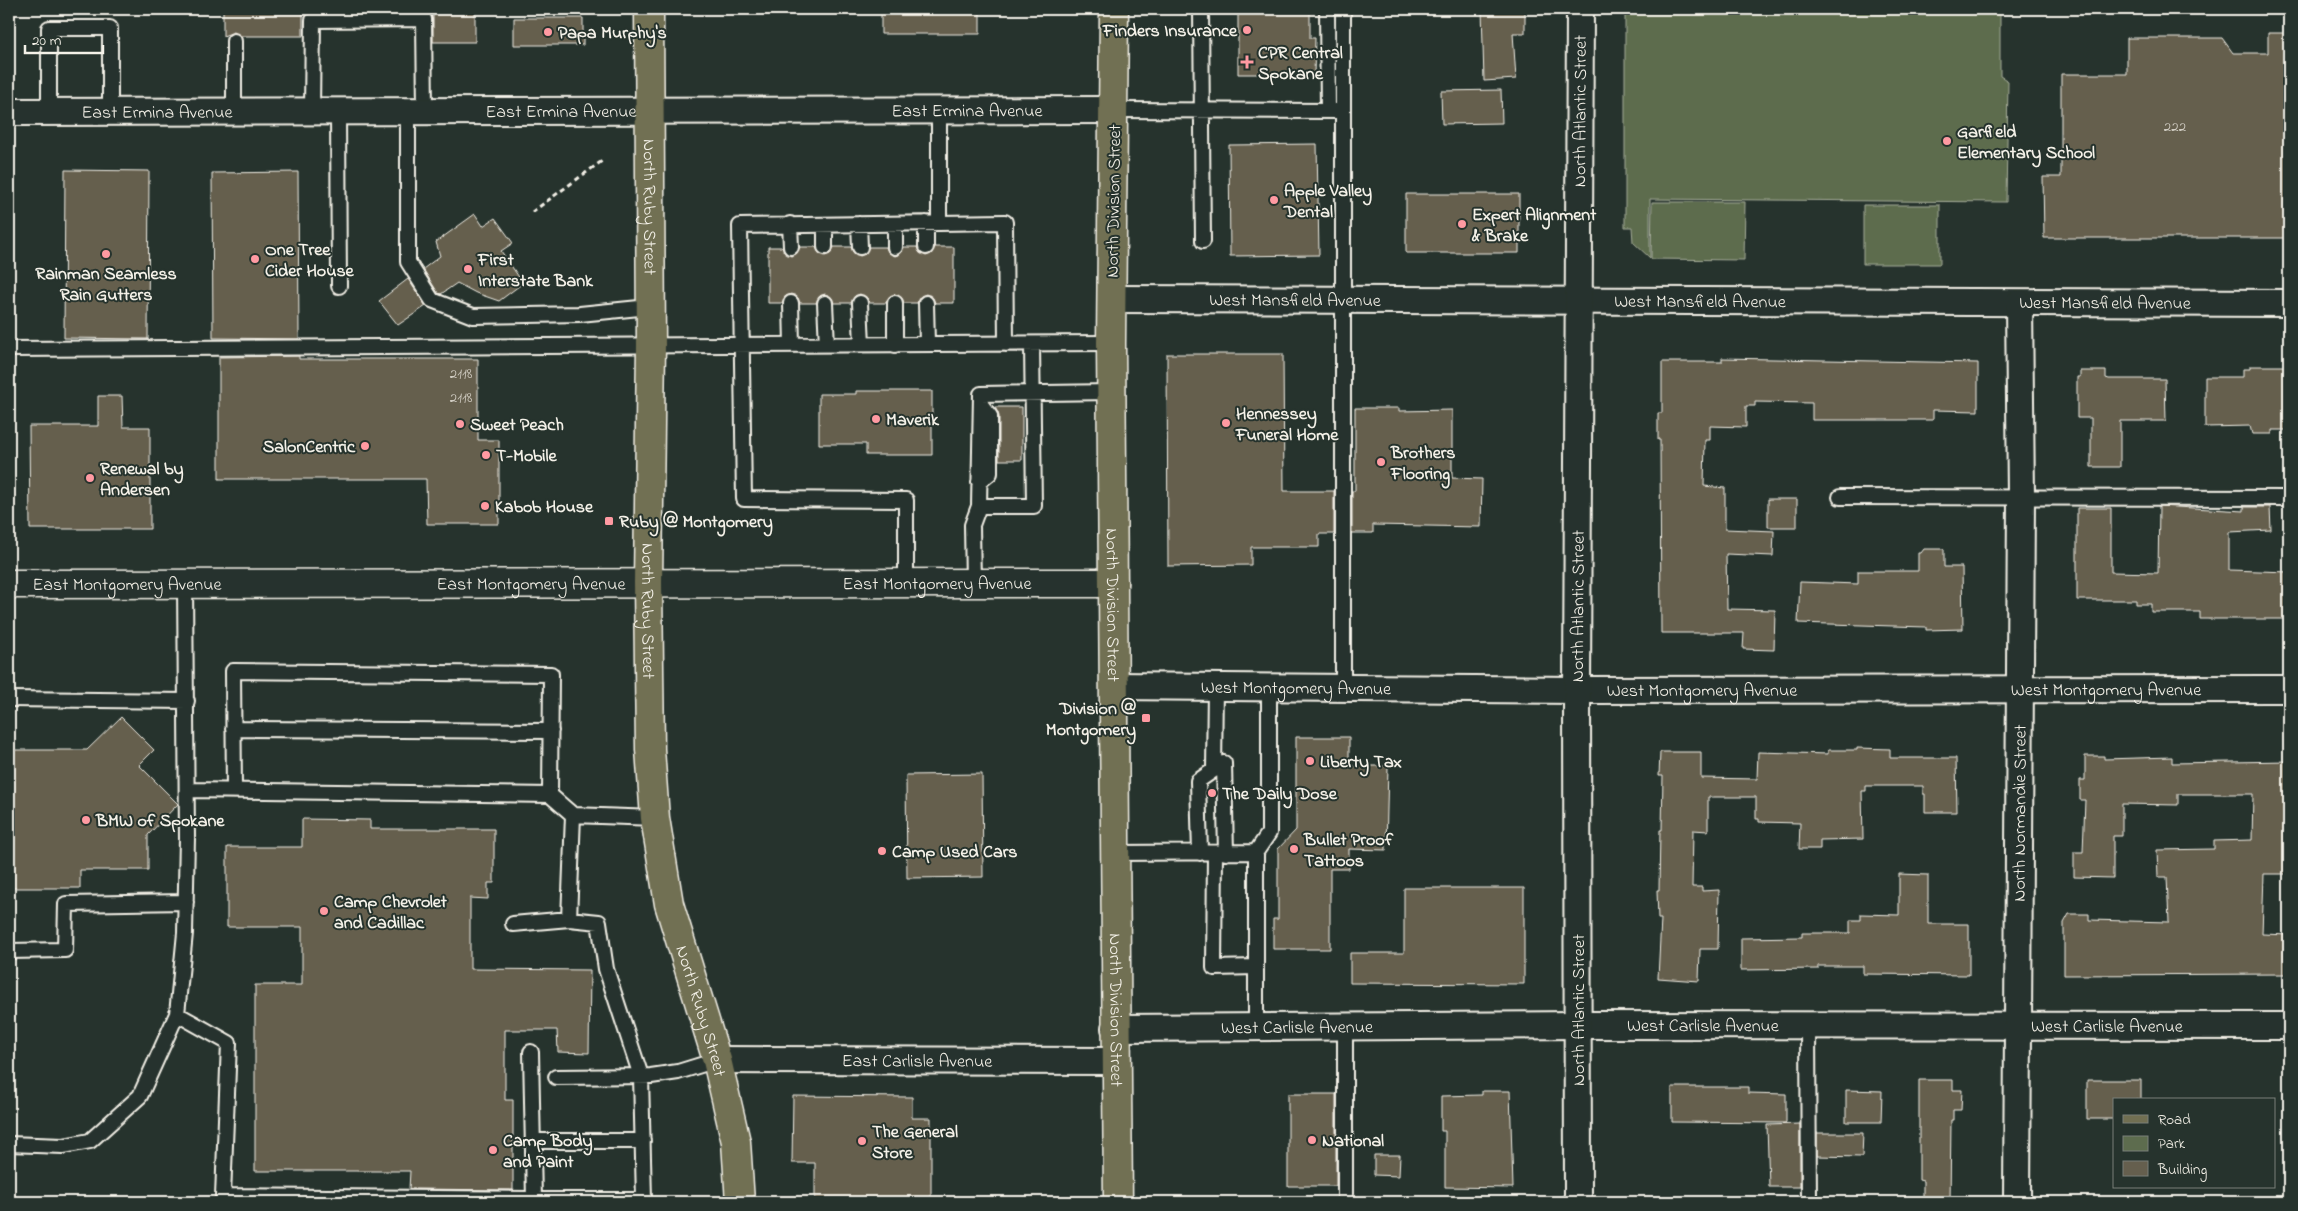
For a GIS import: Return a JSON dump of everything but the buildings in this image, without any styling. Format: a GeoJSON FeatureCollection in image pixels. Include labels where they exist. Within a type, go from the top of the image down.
{"type":"FeatureCollection","features":[{"type":"Feature","properties":{"kind":"main road","name":"North Ruby Street"},"geometry":{"type":"LineString","coordinates":[[650,9],[651,345],[648,583],[650,749],[655,818],[669,904],[717,1060],[736,1142],[740,1202]]}},
{"type":"Feature","properties":{"kind":"main road","name":"North Division Street"},"geometry":{"type":"LineString","coordinates":[[1114,9],[1111,343],[1115,1028],[1118,1202]]}},
{"type":"Feature","properties":{"kind":"street","name":"North Atlantic Street"},"geometry":{"type":"LineString","coordinates":[[1578,1202],[1577,690],[1580,9]]}},
{"type":"Feature","properties":{"kind":"street","name":"East Ermina Avenue"},"geometry":{"type":"LineString","coordinates":[[9,112],[1114,110]]}},
{"type":"Feature","properties":{"kind":"street","name":"West Mansfield Avenue"},"geometry":{"type":"LineString","coordinates":[[1111,299],[2289,303]]}},
{"type":"Feature","properties":{"kind":"street","name":"North Normandie Street"},"geometry":{"type":"LineString","coordinates":[[2018,1202],[2021,497],[2019,303]]}},
{"type":"Feature","properties":{"kind":"street","name":"East Montgomery Avenue"},"geometry":{"type":"LineString","coordinates":[[9,584],[1113,583]]}},
{"type":"Feature","properties":{"kind":"street","name":"West Montgomery Avenue"},"geometry":{"type":"LineString","coordinates":[[1114,686],[1577,690],[2289,689]]}},
{"type":"Feature","properties":{"kind":"street","name":"West Carlisle Avenue"},"geometry":{"type":"LineString","coordinates":[[1115,1028],[1578,1025],[2289,1026]]}},
{"type":"Feature","properties":{"kind":"street","name":"East Carlisle Avenue"},"geometry":{"type":"LineString","coordinates":[[717,1060],[1116,1061]]}},
{"type":"Feature","properties":{"kind":"lane"},"geometry":{"type":"LineString","coordinates":[[1201,9],[1203,241]]}},
{"type":"Feature","properties":{"kind":"lane"},"geometry":{"type":"LineString","coordinates":[[1327,9],[1328,111]]}},
{"type":"Feature","properties":{"kind":"lane"},"geometry":{"type":"LineString","coordinates":[[1344,9],[1344,688]]}},
{"type":"Feature","properties":{"kind":"lane"},"geometry":{"type":"LineString","coordinates":[[312,111],[313,20],[424,18],[410,194],[408,262],[432,300],[473,316],[580,314],[650,307]]}},
{"type":"Feature","properties":{"kind":"lane"},"geometry":{"type":"LineString","coordinates":[[49,112],[49,28],[110,28],[110,112]]}},
{"type":"Feature","properties":{"kind":"lane"},"geometry":{"type":"LineString","coordinates":[[234,41],[234,111]]}},
{"type":"Feature","properties":{"kind":"lane"},"geometry":{"type":"LineString","coordinates":[[926,247],[933,223],[939,110]]}},
{"type":"Feature","properties":{"kind":"lane"},"geometry":{"type":"LineString","coordinates":[[1114,110],[1344,111]]}},
{"type":"Feature","properties":{"kind":"lane"},"geometry":{"type":"LineString","coordinates":[[338,111],[339,286]]}},
{"type":"Feature","properties":{"kind":"lane"},"geometry":{"type":"LineString","coordinates":[[906,584],[906,500],[744,499],[740,226],[1005,222],[1006,344]]}},
{"type":"Feature","properties":{"kind":"lane"},"geometry":{"type":"LineString","coordinates":[[790,224],[790,247]]}},
{"type":"Feature","properties":{"kind":"lane"},"geometry":{"type":"LineString","coordinates":[[859,224],[860,247]]}},
{"type":"Feature","properties":{"kind":"lane"},"geometry":{"type":"LineString","coordinates":[[895,224],[895,247]]}},
{"type":"Feature","properties":{"kind":"lane"},"geometry":{"type":"LineString","coordinates":[[825,225],[826,247]]}},
{"type":"Feature","properties":{"kind":"lane"},"geometry":{"type":"LineString","coordinates":[[791,303],[792,345]]}},
{"type":"Feature","properties":{"kind":"lane"},"geometry":{"type":"LineString","coordinates":[[826,303],[827,345]]}},
{"type":"Feature","properties":{"kind":"lane"},"geometry":{"type":"LineString","coordinates":[[860,303],[862,344]]}},
{"type":"Feature","properties":{"kind":"lane"},"geometry":{"type":"LineString","coordinates":[[895,303],[895,345]]}},
{"type":"Feature","properties":{"kind":"lane"},"geometry":{"type":"LineString","coordinates":[[926,303],[927,344]]}},
{"type":"Feature","properties":{"kind":"lane"},"geometry":{"type":"LineString","coordinates":[[9,349],[1111,343]]}},
{"type":"Feature","properties":{"kind":"lane"},"geometry":{"type":"LineString","coordinates":[[979,506],[1034,506],[1032,344]]}},
{"type":"Feature","properties":{"kind":"lane"},"geometry":{"type":"LineString","coordinates":[[973,584],[972,525],[979,506],[981,394],[1112,392]]}},
{"type":"Feature","properties":{"kind":"lane"},"geometry":{"type":"LineString","coordinates":[[1840,497],[2289,498]]}},
{"type":"Feature","properties":{"kind":"lane"},"geometry":{"type":"LineString","coordinates":[[9,1144],[63,1146],[90,1141],[140,1096],[177,1014],[186,902],[188,790],[185,584]]}},
{"type":"Feature","properties":{"kind":"lane"},"geometry":{"type":"LineString","coordinates":[[234,791],[233,671],[481,673],[551,674],[550,795]]}},
{"type":"Feature","properties":{"kind":"lane"},"geometry":{"type":"LineString","coordinates":[[1214,770],[1215,688]]}},
{"type":"Feature","properties":{"kind":"lane"},"geometry":{"type":"LineString","coordinates":[[1256,1027],[1256,852],[1269,833],[1270,688]]}},
{"type":"Feature","properties":{"kind":"lane"},"geometry":{"type":"LineString","coordinates":[[9,699],[187,701]]}},
{"type":"Feature","properties":{"kind":"lane"},"geometry":{"type":"LineString","coordinates":[[233,728],[551,731]]}},
{"type":"Feature","properties":{"kind":"lane"},"geometry":{"type":"LineString","coordinates":[[1200,854],[1198,781],[1224,763],[1214,968],[1256,967]]}},
{"type":"Feature","properties":{"kind":"lane"},"geometry":{"type":"LineString","coordinates":[[188,790],[550,795],[573,814],[655,818]]}},
{"type":"Feature","properties":{"kind":"lane"},"geometry":{"type":"LineString","coordinates":[[569,919],[573,814]]}},
{"type":"Feature","properties":{"kind":"lane"},"geometry":{"type":"LineString","coordinates":[[1114,853],[1200,854],[1256,852]]}},
{"type":"Feature","properties":{"kind":"lane"},"geometry":{"type":"LineString","coordinates":[[9,950],[65,950],[66,904],[186,902]]}},
{"type":"Feature","properties":{"kind":"lane"},"geometry":{"type":"LineString","coordinates":[[177,1014],[229,1043],[223,1196],[644,1200],[641,1076],[606,969],[599,922],[569,919],[513,924]]}},
{"type":"Feature","properties":{"kind":"lane"},"geometry":{"type":"LineString","coordinates":[[1808,1025],[1809,1202]]}},
{"type":"Feature","properties":{"kind":"lane"},"geometry":{"type":"LineString","coordinates":[[1345,1202],[1346,1027]]}},
{"type":"Feature","properties":{"kind":"lane"},"geometry":{"type":"LineString","coordinates":[[531,1052],[534,1200]]}},
{"type":"Feature","properties":{"kind":"lane"},"geometry":{"type":"LineString","coordinates":[[556,1077],[641,1076],[678,1072],[717,1060]]}},
{"type":"Feature","properties":{"kind":"lane"},"geometry":{"type":"LineString","coordinates":[[533,1141],[642,1141]]}},
{"type":"Feature","properties":{"kind":"path"},"geometry":{"type":"LineString","coordinates":[[532,212],[602,161]]}},
{"type":"Feature","properties":{"kind":"green space"},"geometry":{"type":"Polygon","coordinates":[[[1625,9],[2000,9],[2000,76],[2008,81],[2006,202],[1650,199],[1650,258],[1633,242],[1632,227],[1625,227],[1625,9]]]}},
{"type":"Feature","properties":{"kind":"green space"},"geometry":{"type":"Polygon","coordinates":[[[1652,202],[1745,202],[1744,260],[1651,259],[1652,202]]]}},
{"type":"Feature","properties":{"kind":"green space"},"geometry":{"type":"Polygon","coordinates":[[[1863,205],[1940,205],[1940,264],[1863,264],[1863,205]]]}},
{"type":"Feature","properties":{"kind":"place","name":"Finders Insurance"},"geometry":{"type":"Point","coordinates":[1247,30]}},
{"type":"Feature","properties":{"kind":"place","name":"Papa Murphy's"},"geometry":{"type":"Point","coordinates":[548,32]}},
{"type":"Feature","properties":{"kind":"place","name":"CPR Central Spokane"},"geometry":{"type":"Point","coordinates":[1247,62]}},
{"type":"Feature","properties":{"kind":"place","name":"Garfield Elementary School"},"geometry":{"type":"Point","coordinates":[1947,141]}},
{"type":"Feature","properties":{"kind":"place","name":"Apple Valley Dental"},"geometry":{"type":"Point","coordinates":[1274,200]}},
{"type":"Feature","properties":{"kind":"place","name":"Expert Alignment & Brake"},"geometry":{"type":"Point","coordinates":[1462,224]}},
{"type":"Feature","properties":{"kind":"place","name":"Rainman Seamless Rain Gutters"},"geometry":{"type":"Point","coordinates":[106,254]}},
{"type":"Feature","properties":{"kind":"place","name":"One Tree Cider House"},"geometry":{"type":"Point","coordinates":[255,259]}},
{"type":"Feature","properties":{"kind":"place","name":"First Interstate Bank"},"geometry":{"type":"Point","coordinates":[468,269]}},
{"type":"Feature","properties":{"kind":"place","name":"Maverik"},"geometry":{"type":"Point","coordinates":[876,419]}},
{"type":"Feature","properties":{"kind":"place","name":"Hennessey Funeral Home"},"geometry":{"type":"Point","coordinates":[1226,423]}},
{"type":"Feature","properties":{"kind":"place","name":"Sweet Peach"},"geometry":{"type":"Point","coordinates":[460,424]}},
{"type":"Feature","properties":{"kind":"place","name":"SalonCentric"},"geometry":{"type":"Point","coordinates":[365,446]}},
{"type":"Feature","properties":{"kind":"place","name":"T-Mobile"},"geometry":{"type":"Point","coordinates":[486,455]}},
{"type":"Feature","properties":{"kind":"place","name":"Brothers Flooring"},"geometry":{"type":"Point","coordinates":[1381,462]}},
{"type":"Feature","properties":{"kind":"place","name":"Renewal by Andersen"},"geometry":{"type":"Point","coordinates":[90,478]}},
{"type":"Feature","properties":{"kind":"place","name":"Kabob House"},"geometry":{"type":"Point","coordinates":[485,506]}},
{"type":"Feature","properties":{"kind":"place","name":"Ruby @ Montgomery"},"geometry":{"type":"Point","coordinates":[609,521]}},
{"type":"Feature","properties":{"kind":"place","name":"Division @ Montgomery"},"geometry":{"type":"Point","coordinates":[1146,718]}},
{"type":"Feature","properties":{"kind":"place","name":"Liberty Tax"},"geometry":{"type":"Point","coordinates":[1310,761]}},
{"type":"Feature","properties":{"kind":"place","name":"The Daily Dose"},"geometry":{"type":"Point","coordinates":[1212,793]}},
{"type":"Feature","properties":{"kind":"place","name":"BMW of Spokane"},"geometry":{"type":"Point","coordinates":[86,820]}},
{"type":"Feature","properties":{"kind":"place","name":"Bullet Proof Tattoos"},"geometry":{"type":"Point","coordinates":[1294,849]}},
{"type":"Feature","properties":{"kind":"place","name":"Camp Used Cars"},"geometry":{"type":"Point","coordinates":[882,851]}},
{"type":"Feature","properties":{"kind":"place","name":"Camp Chevrolet and Cadillac"},"geometry":{"type":"Point","coordinates":[324,911]}},
{"type":"Feature","properties":{"kind":"place","name":"National"},"geometry":{"type":"Point","coordinates":[1312,1140]}},
{"type":"Feature","properties":{"kind":"place","name":"The General Store"},"geometry":{"type":"Point","coordinates":[862,1141]}},
{"type":"Feature","properties":{"kind":"place","name":"Camp Body and Paint"},"geometry":{"type":"Point","coordinates":[493,1150]}}]}
